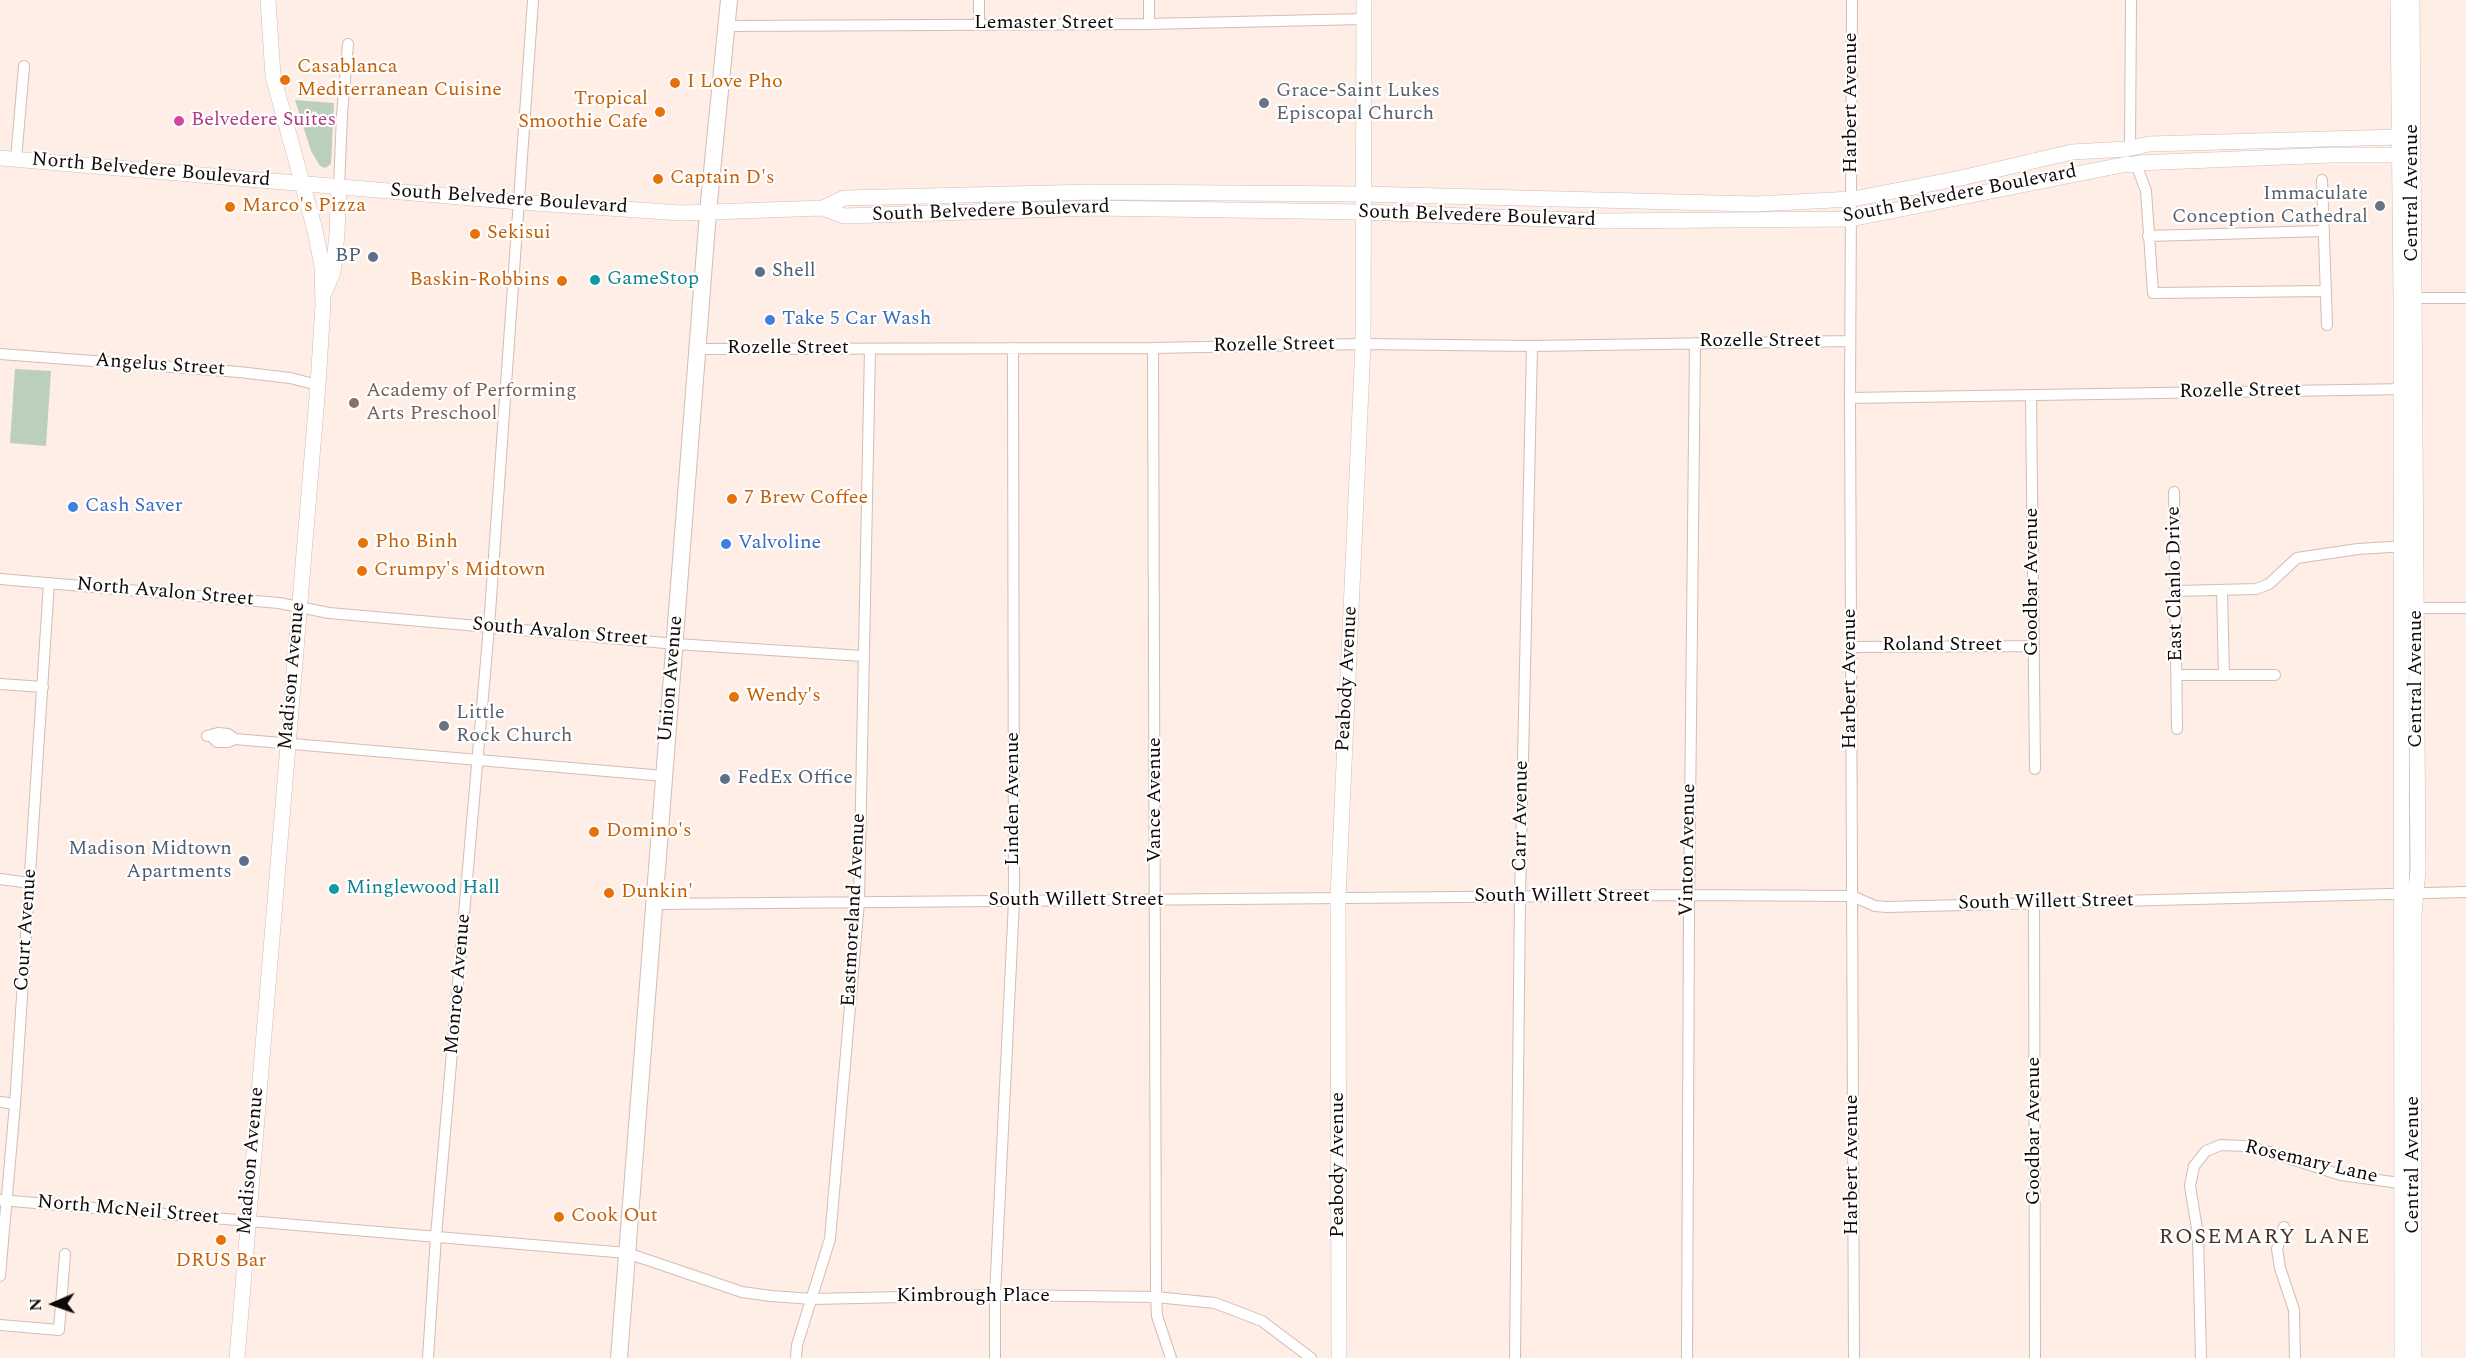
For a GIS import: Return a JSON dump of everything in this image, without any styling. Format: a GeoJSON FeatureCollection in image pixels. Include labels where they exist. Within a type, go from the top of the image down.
{"type":"FeatureCollection","features":[{"type":"Feature","properties":{"kind":"main road","name":"Union Avenue"},"geometry":{"type":"LineString","coordinates":[[619,1358],[708,212],[729,0]]}},
{"type":"Feature","properties":{"kind":"street","name":"Madison Avenue"},"geometry":{"type":"LineString","coordinates":[[237,1358],[318,386],[323,296],[322,266],[315,230],[273,76],[268,0]]}},
{"type":"Feature","properties":{"kind":"street","name":"Monroe Avenue"},"geometry":{"type":"LineString","coordinates":[[428,1358],[436,1236],[489,627],[533,0]]}},
{"type":"Feature","properties":{"kind":"street"},"geometry":{"type":"LineString","coordinates":[[979,0],[979,24]]}},
{"type":"Feature","properties":{"kind":"street"},"geometry":{"type":"LineString","coordinates":[[1149,0],[1149,24]]}},
{"type":"Feature","properties":{"kind":"street","name":"Peabody Avenue"},"geometry":{"type":"LineString","coordinates":[[1339,1358],[1338,898],[1363,344],[1364,0]]}},
{"type":"Feature","properties":{"kind":"street","name":"Harbert Avenue"},"geometry":{"type":"LineString","coordinates":[[1852,0],[1853,199],[1850,398],[1854,1358]]}},
{"type":"Feature","properties":{"kind":"street"},"geometry":{"type":"LineString","coordinates":[[2131,0],[2132,156],[2146,191],[2152,292],[2326,291]]}},
{"type":"Feature","properties":{"kind":"street","name":"Central Avenue"},"geometry":{"type":"LineString","coordinates":[[2398,0],[2405,140],[2408,389],[2407,1185],[2402,1358]]}},
{"type":"Feature","properties":{"kind":"street","name":"Central Avenue"},"geometry":{"type":"LineString","coordinates":[[2405,140],[2412,0]]}},
{"type":"Feature","properties":{"kind":"street","name":"Lemaster Street"},"geometry":{"type":"LineString","coordinates":[[726,26],[1149,24],[1363,19]]}},
{"type":"Feature","properties":{"kind":"street"},"geometry":{"type":"LineString","coordinates":[[323,296],[333,272],[337,234],[342,115],[348,44]]}},
{"type":"Feature","properties":{"kind":"street"},"geometry":{"type":"LineString","coordinates":[[16,160],[24,66]]}},
{"type":"Feature","properties":{"kind":"street","name":"South Belvedere Boulevard"},"geometry":{"type":"LineString","coordinates":[[303,184],[682,213],[823,208],[844,216],[1094,208],[1363,212],[1599,221],[1851,219],[1960,198],[2074,172],[2172,143],[2405,140]]}},
{"type":"Feature","properties":{"kind":"street"},"geometry":{"type":"LineString","coordinates":[[2399,155],[2405,140]]}},
{"type":"Feature","properties":{"kind":"street","name":"South Belvedere Boulevard"},"geometry":{"type":"LineString","coordinates":[[823,208],[844,198],[1093,192],[1364,194],[1755,204],[1853,199],[1961,178],[2072,152],[2132,156],[2399,155]]}},
{"type":"Feature","properties":{"kind":"street","name":"Central Avenue"},"geometry":{"type":"LineString","coordinates":[[2399,155],[2407,298]]}},
{"type":"Feature","properties":{"kind":"street","name":"North Belvedere Boulevard"},"geometry":{"type":"LineString","coordinates":[[0,158],[303,184]]}},
{"type":"Feature","properties":{"kind":"street"},"geometry":{"type":"LineString","coordinates":[[2322,180],[2327,325]]}},
{"type":"Feature","properties":{"kind":"street"},"geometry":{"type":"LineString","coordinates":[[1599,221],[1600,200]]}},
{"type":"Feature","properties":{"kind":"street"},"geometry":{"type":"LineString","coordinates":[[2148,236],[2324,231]]}},
{"type":"Feature","properties":{"kind":"street"},"geometry":{"type":"LineString","coordinates":[[2407,298],[2466,298]]}},
{"type":"Feature","properties":{"kind":"street","name":"Rozelle Street"},"geometry":{"type":"LineString","coordinates":[[698,349],[1154,348],[1363,344],[1532,346],[1850,342]]}},
{"type":"Feature","properties":{"kind":"street","name":"Vinton Avenue"},"geometry":{"type":"LineString","coordinates":[[1687,1358],[1695,343]]}},
{"type":"Feature","properties":{"kind":"street","name":"Carr Avenue"},"geometry":{"type":"LineString","coordinates":[[1515,1358],[1520,897],[1532,346]]}},
{"type":"Feature","properties":{"kind":"street","name":"Linden Avenue"},"geometry":{"type":"LineString","coordinates":[[995,1358],[995,1295],[1014,901],[1013,348]]}},
{"type":"Feature","properties":{"kind":"street","name":"Vance Avenue"},"geometry":{"type":"LineString","coordinates":[[1154,348],[1156,1297],[1157,1316],[1171,1358]]}},
{"type":"Feature","properties":{"kind":"street","name":"Eastmoreland Avenue"},"geometry":{"type":"LineString","coordinates":[[796,1358],[797,1345],[830,1239],[859,902],[870,349]]}},
{"type":"Feature","properties":{"kind":"street","name":"Angelus Street"},"geometry":{"type":"LineString","coordinates":[[0,354],[239,372],[290,378],[318,386]]}},
{"type":"Feature","properties":{"kind":"street","name":"Rozelle Street"},"geometry":{"type":"LineString","coordinates":[[1850,398],[2408,389]]}},
{"type":"Feature","properties":{"kind":"street","name":"Goodbar Avenue"},"geometry":{"type":"LineString","coordinates":[[2031,396],[2035,769]]}},
{"type":"Feature","properties":{"kind":"street","name":"East Clanlo Drive"},"geometry":{"type":"LineString","coordinates":[[2174,492],[2178,729]]}},
{"type":"Feature","properties":{"kind":"street"},"geometry":{"type":"LineString","coordinates":[[2177,591],[2256,589],[2269,584],[2297,558],[2408,546]]}},
{"type":"Feature","properties":{"kind":"street","name":"North Avalon Street"},"geometry":{"type":"LineString","coordinates":[[0,579],[279,603],[329,613]]}},
{"type":"Feature","properties":{"kind":"street","name":"Court Avenue"},"geometry":{"type":"LineString","coordinates":[[0,1276],[3,1201],[15,1104],[49,583]]}},
{"type":"Feature","properties":{"kind":"street"},"geometry":{"type":"LineString","coordinates":[[2222,591],[2224,675]]}},
{"type":"Feature","properties":{"kind":"street"},"geometry":{"type":"LineString","coordinates":[[2408,608],[2466,608]]}},
{"type":"Feature","properties":{"kind":"street","name":"South Avalon Street"},"geometry":{"type":"LineString","coordinates":[[329,613],[675,644],[863,656]]}},
{"type":"Feature","properties":{"kind":"street","name":"Roland Street"},"geometry":{"type":"LineString","coordinates":[[1851,647],[2033,646]]}},
{"type":"Feature","properties":{"kind":"street","name":"East Clanlo Drive"},"geometry":{"type":"LineString","coordinates":[[2177,675],[2275,675]]}},
{"type":"Feature","properties":{"kind":"street"},"geometry":{"type":"LineString","coordinates":[[0,684],[43,687]]}},
{"type":"Feature","properties":{"kind":"street"},"geometry":{"type":"LineString","coordinates":[[207,736],[218,733],[228,734],[235,739],[663,776]]}},
{"type":"Feature","properties":{"kind":"street"},"geometry":{"type":"LineString","coordinates":[[0,879],[30,883]]}},
{"type":"Feature","properties":{"kind":"street","name":"South Willett Street"},"geometry":{"type":"LineString","coordinates":[[655,904],[1689,895],[1852,896],[1875,906],[1887,907],[2466,892]]}},
{"type":"Feature","properties":{"kind":"street","name":"Goodbar Avenue"},"geometry":{"type":"LineString","coordinates":[[2034,903],[2035,1358]]}},
{"type":"Feature","properties":{"kind":"street"},"geometry":{"type":"LineString","coordinates":[[0,1102],[15,1104]]}},
{"type":"Feature","properties":{"kind":"street","name":"Rosemary Lane"},"geometry":{"type":"LineString","coordinates":[[2201,1358],[2198,1235],[2190,1186],[2194,1166],[2206,1151],[2220,1145],[2244,1146],[2341,1175],[2407,1185]]}},
{"type":"Feature","properties":{"kind":"street","name":"Central Avenue"},"geometry":{"type":"LineString","coordinates":[[2407,1185],[2414,1358]]}},
{"type":"Feature","properties":{"kind":"street","name":"North McNeil Street"},"geometry":{"type":"LineString","coordinates":[[3,1201],[627,1253]]}},
{"type":"Feature","properties":{"kind":"street"},"geometry":{"type":"LineString","coordinates":[[2284,1227],[2277,1249],[2280,1268],[2294,1310],[2295,1358]]}},
{"type":"Feature","properties":{"kind":"street","name":"Kimbrough Place"},"geometry":{"type":"LineString","coordinates":[[627,1253],[742,1292],[771,1296],[812,1299],[995,1295],[1156,1297],[1215,1303],[1262,1321],[1311,1358]]}},
{"type":"Feature","properties":{"kind":"street"},"geometry":{"type":"LineString","coordinates":[[0,1325],[59,1330],[65,1254]]}},
{"type":"Feature","properties":{"kind":"green space"},"geometry":{"type":"Polygon","coordinates":[[[295,100],[334,103],[331,164],[325,168],[320,166],[311,151],[295,100]]]}},
{"type":"Feature","properties":{"kind":"green space"},"geometry":{"type":"Polygon","coordinates":[[[15,369],[51,371],[46,446],[10,443],[15,369]]]}},
{"type":"Feature","properties":{"kind":"place","name":"Casablanca Mediterranean Cuisine"},"geometry":{"type":"Point","coordinates":[285,80]}},
{"type":"Feature","properties":{"kind":"place","name":"I Love Pho"},"geometry":{"type":"Point","coordinates":[675,83]}},
{"type":"Feature","properties":{"kind":"place","name":"Grace-Saint Lukes Episcopal Church"},"geometry":{"type":"Point","coordinates":[1264,103]}},
{"type":"Feature","properties":{"kind":"place","name":"Tropical Smoothie Cafe"},"geometry":{"type":"Point","coordinates":[660,112]}},
{"type":"Feature","properties":{"kind":"place","name":"Belvedere Suites"},"geometry":{"type":"Point","coordinates":[179,121]}},
{"type":"Feature","properties":{"kind":"place","name":"Captain D's"},"geometry":{"type":"Point","coordinates":[658,179]}},
{"type":"Feature","properties":{"kind":"place","name":"Immaculate Conception Cathedral"},"geometry":{"type":"Point","coordinates":[2380,206]}},
{"type":"Feature","properties":{"kind":"place","name":"Marco's Pizza"},"geometry":{"type":"Point","coordinates":[230,207]}},
{"type":"Feature","properties":{"kind":"place","name":"Sekisui"},"geometry":{"type":"Point","coordinates":[475,234]}},
{"type":"Feature","properties":{"kind":"place","name":"BP"},"geometry":{"type":"Point","coordinates":[373,257]}},
{"type":"Feature","properties":{"kind":"place","name":"Shell"},"geometry":{"type":"Point","coordinates":[760,272]}},
{"type":"Feature","properties":{"kind":"place","name":"GameStop"},"geometry":{"type":"Point","coordinates":[595,280]}},
{"type":"Feature","properties":{"kind":"place","name":"Baskin-Robbins"},"geometry":{"type":"Point","coordinates":[562,281]}},
{"type":"Feature","properties":{"kind":"place","name":"Take 5 Car Wash"},"geometry":{"type":"Point","coordinates":[770,320]}},
{"type":"Feature","properties":{"kind":"place","name":"Academy of Performing Arts Preschool"},"geometry":{"type":"Point","coordinates":[354,403]}},
{"type":"Feature","properties":{"kind":"place","name":"7 Brew Coffee"},"geometry":{"type":"Point","coordinates":[732,499]}},
{"type":"Feature","properties":{"kind":"place","name":"Cash Saver"},"geometry":{"type":"Point","coordinates":[73,507]}},
{"type":"Feature","properties":{"kind":"place","name":"Pho Binh"},"geometry":{"type":"Point","coordinates":[363,543]}},
{"type":"Feature","properties":{"kind":"place","name":"Valvoline"},"geometry":{"type":"Point","coordinates":[726,544]}},
{"type":"Feature","properties":{"kind":"place","name":"Crumpy's Midtown"},"geometry":{"type":"Point","coordinates":[362,571]}},
{"type":"Feature","properties":{"kind":"place","name":"Wendy's"},"geometry":{"type":"Point","coordinates":[734,697]}},
{"type":"Feature","properties":{"kind":"place","name":"Little Rock Church"},"geometry":{"type":"Point","coordinates":[444,726]}},
{"type":"Feature","properties":{"kind":"place","name":"FedEx Office"},"geometry":{"type":"Point","coordinates":[725,779]}},
{"type":"Feature","properties":{"kind":"place","name":"Domino's"},"geometry":{"type":"Point","coordinates":[594,832]}},
{"type":"Feature","properties":{"kind":"place","name":"Madison Midtown Apartments"},"geometry":{"type":"Point","coordinates":[244,861]}},
{"type":"Feature","properties":{"kind":"place","name":"Minglewood Hall"},"geometry":{"type":"Point","coordinates":[334,889]}},
{"type":"Feature","properties":{"kind":"place","name":"Dunkin'"},"geometry":{"type":"Point","coordinates":[609,893]}},
{"type":"Feature","properties":{"kind":"place","name":"Cook Out"},"geometry":{"type":"Point","coordinates":[559,1217]}},
{"type":"Feature","properties":{"kind":"place","name":"DRUS Bar"},"geometry":{"type":"Point","coordinates":[221,1240]}},
{"type":"Feature","properties":{"kind":"district","name":"ROSEMARY LANE"},"geometry":{"type":"Point","coordinates":[2265,1239]}}]}
